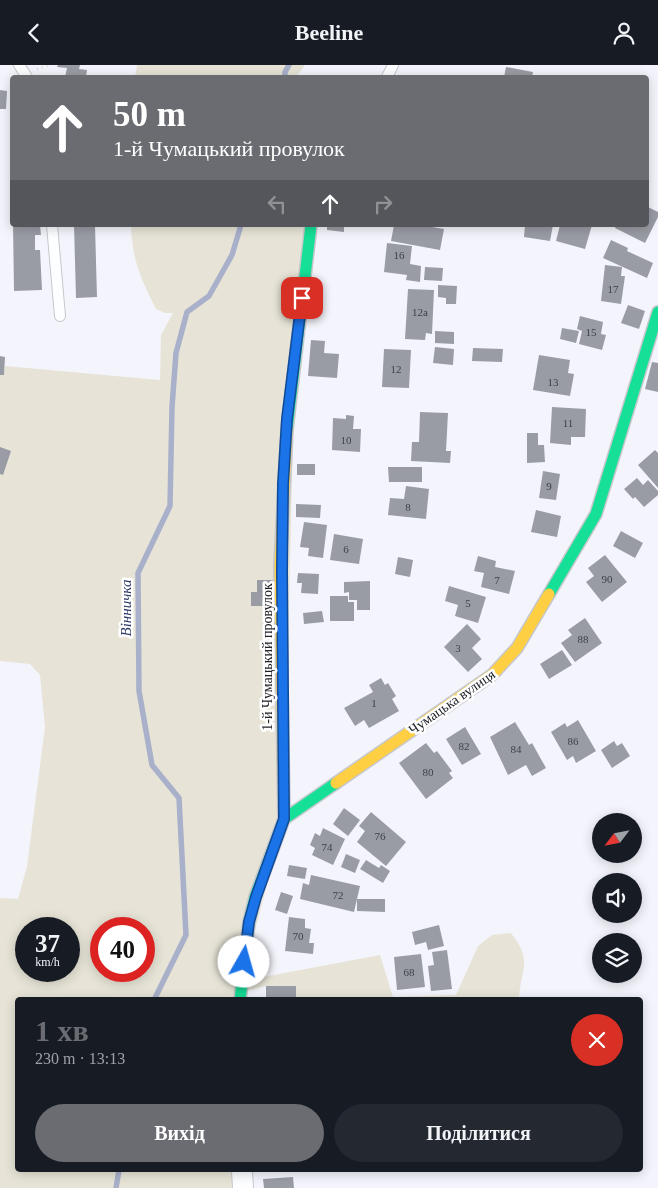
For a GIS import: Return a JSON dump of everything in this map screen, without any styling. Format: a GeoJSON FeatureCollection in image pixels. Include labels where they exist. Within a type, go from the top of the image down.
{"type":"FeatureCollection","features":[{"type":"Feature","properties":{"kind":"street","name":"1-й Чумацький провулок"},"geometry":{"type":"LineString","coordinates":[[284,819],[283,484],[287,419],[311,227]]}},
{"type":"Feature","properties":{"kind":"street","name":"Чумацька вулиця"},"geometry":{"type":"LineString","coordinates":[[284,819],[492,675],[517,648],[596,514],[654,337],[658,312]]}},
{"type":"Feature","properties":{"kind":"street"},"geometry":{"type":"LineString","coordinates":[[240,997],[249,922],[284,819]]}},
{"type":"Feature","properties":{"kind":"street"},"geometry":{"type":"LineString","coordinates":[[242,1172],[243,1188]]}},
{"type":"Feature","properties":{"kind":"lane"},"geometry":{"type":"LineString","coordinates":[[52,227],[60,316]]}},
{"type":"Feature","properties":{"kind":"shaded area"},"geometry":{"type":"Polygon","coordinates":[[[137,65],[305,65],[298,75],[135,75],[137,65]]]}},
{"type":"Feature","properties":{"kind":"shaded area"},"geometry":{"type":"Polygon","coordinates":[[[131,227],[311,227],[295,353],[284,819],[242,981],[380,955],[393,997],[296,997],[296,986],[266,986],[241,992],[240,997],[15,997],[15,1172],[242,1172],[243,1188],[0,1188],[0,898],[18,899],[27,866],[45,727],[40,675],[30,664],[0,661],[0,375],[4,375],[5,366],[160,380],[161,335],[173,313],[165,313],[156,309],[135,259],[131,227]]]}},
{"type":"Feature","properties":{"kind":"shaded area"},"geometry":{"type":"Polygon","coordinates":[[[511,933],[522,951],[524,966],[519,997],[393,997],[456,995],[478,946],[492,935],[511,933]]]}},
{"type":"Feature","properties":{"kind":"building"},"geometry":{"type":"Polygon","coordinates":[[[58,65],[80,65],[79,69],[87,70],[86,75],[65,75],[67,68],[57,67],[58,65]]]}},
{"type":"Feature","properties":{"kind":"building"},"geometry":{"type":"Polygon","coordinates":[[[506,67],[533,72],[532,75],[504,75],[506,67]]]}},
{"type":"Feature","properties":{"kind":"building"},"geometry":{"type":"Polygon","coordinates":[[[0,90],[7,91],[6,109],[0,109],[0,90]]]}},
{"type":"Feature","properties":{"kind":"building"},"geometry":{"type":"Polygon","coordinates":[[[649,208],[658,212],[658,217],[645,243],[615,228],[649,227],[649,208]]]}},
{"type":"Feature","properties":{"kind":"building"},"geometry":{"type":"Polygon","coordinates":[[[13,227],[40,227],[41,235],[35,235],[35,250],[40,250],[42,290],[14,291],[13,227]]]}},
{"type":"Feature","properties":{"kind":"building"},"geometry":{"type":"Polygon","coordinates":[[[74,227],[95,227],[97,297],[76,298],[74,227]]]}},
{"type":"Feature","properties":{"kind":"building"},"geometry":{"type":"Polygon","coordinates":[[[327,227],[344,227],[344,232],[327,230],[327,227]]]}},
{"type":"Feature","properties":{"kind":"building"},"geometry":{"type":"Polygon","coordinates":[[[394,227],[432,227],[444,229],[440,250],[391,241],[394,227]]]}},
{"type":"Feature","properties":{"kind":"building"},"geometry":{"type":"Polygon","coordinates":[[[525,227],[553,227],[550,241],[524,237],[525,227]]]}},
{"type":"Feature","properties":{"kind":"building"},"geometry":{"type":"Polygon","coordinates":[[[560,227],[591,227],[585,249],[556,241],[560,227]]]}},
{"type":"Feature","properties":{"kind":"building"},"geometry":{"type":"Polygon","coordinates":[[[611,240],[628,248],[627,251],[653,263],[647,278],[603,258],[611,240]]]}},
{"type":"Feature","properties":{"kind":"building"},"geometry":{"type":"Polygon","coordinates":[[[387,243],[412,246],[410,264],[421,266],[420,282],[406,280],[407,275],[384,272],[387,243]]]}},
{"type":"Feature","properties":{"kind":"building"},"geometry":{"type":"Polygon","coordinates":[[[605,265],[622,267],[621,276],[625,276],[621,304],[601,301],[605,265]]]}},
{"type":"Feature","properties":{"kind":"building"},"geometry":{"type":"Polygon","coordinates":[[[425,267],[443,268],[442,281],[424,280],[425,267]]]}},
{"type":"Feature","properties":{"kind":"building"},"geometry":{"type":"Polygon","coordinates":[[[438,285],[457,286],[456,304],[446,304],[446,298],[438,297],[438,285]]]}},
{"type":"Feature","properties":{"kind":"building"},"geometry":{"type":"Polygon","coordinates":[[[408,289],[434,290],[432,334],[426,333],[425,340],[405,339],[408,289]]]}},
{"type":"Feature","properties":{"kind":"building"},"geometry":{"type":"Polygon","coordinates":[[[628,305],[645,311],[639,329],[621,323],[628,305]]]}},
{"type":"Feature","properties":{"kind":"building"},"geometry":{"type":"Polygon","coordinates":[[[580,316],[603,322],[601,334],[606,335],[602,350],[579,344],[582,331],[577,329],[580,316]]]}},
{"type":"Feature","properties":{"kind":"building"},"geometry":{"type":"Polygon","coordinates":[[[562,328],[579,331],[576,343],[560,339],[562,328]]]}},
{"type":"Feature","properties":{"kind":"building"},"geometry":{"type":"Polygon","coordinates":[[[435,331],[454,332],[454,344],[435,343],[435,331]]]}},
{"type":"Feature","properties":{"kind":"building"},"geometry":{"type":"Polygon","coordinates":[[[311,340],[325,341],[324,353],[339,354],[337,378],[308,376],[311,340]]]}},
{"type":"Feature","properties":{"kind":"building"},"geometry":{"type":"Polygon","coordinates":[[[435,347],[454,349],[453,365],[433,363],[435,347]]]}},
{"type":"Feature","properties":{"kind":"building"},"geometry":{"type":"Polygon","coordinates":[[[473,348],[503,349],[502,362],[472,361],[473,348]]]}},
{"type":"Feature","properties":{"kind":"building"},"geometry":{"type":"Polygon","coordinates":[[[384,349],[411,350],[409,388],[382,387],[384,349]]]}},
{"type":"Feature","properties":{"kind":"building"},"geometry":{"type":"Polygon","coordinates":[[[539,355],[570,360],[568,373],[574,374],[570,396],[533,390],[539,355]]]}},
{"type":"Feature","properties":{"kind":"building"},"geometry":{"type":"Polygon","coordinates":[[[0,356],[5,357],[4,375],[0,375],[0,356]]]}},
{"type":"Feature","properties":{"kind":"building"},"geometry":{"type":"Polygon","coordinates":[[[652,362],[658,363],[658,392],[645,389],[652,362]]]}},
{"type":"Feature","properties":{"kind":"building"},"geometry":{"type":"Polygon","coordinates":[[[552,407],[586,409],[585,437],[571,437],[571,445],[550,443],[552,407]]]}},
{"type":"Feature","properties":{"kind":"building"},"geometry":{"type":"Polygon","coordinates":[[[420,412],[448,413],[446,451],[451,451],[450,463],[411,461],[412,442],[419,442],[420,412]]]}},
{"type":"Feature","properties":{"kind":"building"},"geometry":{"type":"Polygon","coordinates":[[[346,415],[354,416],[353,429],[361,429],[360,452],[332,450],[333,418],[346,419],[346,415]]]}},
{"type":"Feature","properties":{"kind":"building"},"geometry":{"type":"Polygon","coordinates":[[[527,433],[538,433],[538,445],[544,445],[545,462],[527,463],[527,433]]]}},
{"type":"Feature","properties":{"kind":"building"},"geometry":{"type":"Polygon","coordinates":[[[0,447],[11,451],[3,475],[0,474],[0,447]]]}},
{"type":"Feature","properties":{"kind":"building"},"geometry":{"type":"Polygon","coordinates":[[[655,450],[658,453],[658,488],[638,465],[655,450]]]}},
{"type":"Feature","properties":{"kind":"building"},"geometry":{"type":"Polygon","coordinates":[[[297,464],[315,464],[315,475],[297,475],[297,464]]]}},
{"type":"Feature","properties":{"kind":"building"},"geometry":{"type":"Polygon","coordinates":[[[388,467],[422,467],[422,482],[389,482],[388,467]]]}},
{"type":"Feature","properties":{"kind":"building"},"geometry":{"type":"Polygon","coordinates":[[[543,471],[560,474],[556,500],[539,498],[543,471]]]}},
{"type":"Feature","properties":{"kind":"building"},"geometry":{"type":"Polygon","coordinates":[[[637,478],[643,485],[648,480],[658,491],[658,495],[644,507],[624,489],[637,478]]]}},
{"type":"Feature","properties":{"kind":"building"},"geometry":{"type":"Polygon","coordinates":[[[406,486],[429,489],[426,519],[388,515],[390,498],[404,499],[406,486]]]}},
{"type":"Feature","properties":{"kind":"building"},"geometry":{"type":"Polygon","coordinates":[[[296,504],[321,505],[320,518],[296,517],[296,504]]]}},
{"type":"Feature","properties":{"kind":"building"},"geometry":{"type":"Polygon","coordinates":[[[536,510],[561,516],[557,537],[531,532],[536,510]]]}},
{"type":"Feature","properties":{"kind":"building"},"geometry":{"type":"Polygon","coordinates":[[[304,522],[327,525],[323,558],[308,556],[309,548],[300,547],[304,522]]]}},
{"type":"Feature","properties":{"kind":"building"},"geometry":{"type":"Polygon","coordinates":[[[621,531],[643,543],[635,558],[613,546],[621,531]]]}},
{"type":"Feature","properties":{"kind":"building"},"geometry":{"type":"Polygon","coordinates":[[[334,534],[363,539],[359,564],[330,560],[334,534]]]}},
{"type":"Feature","properties":{"kind":"building"},"geometry":{"type":"Polygon","coordinates":[[[605,555],[627,582],[602,602],[586,582],[594,576],[588,568],[605,555]]]}},
{"type":"Feature","properties":{"kind":"building"},"geometry":{"type":"Polygon","coordinates":[[[478,556],[496,561],[495,567],[515,571],[509,594],[481,587],[484,573],[474,571],[478,556]]]}},
{"type":"Feature","properties":{"kind":"building"},"geometry":{"type":"Polygon","coordinates":[[[398,557],[413,560],[410,577],[395,574],[398,557]]]}},
{"type":"Feature","properties":{"kind":"building"},"geometry":{"type":"Polygon","coordinates":[[[298,573],[319,574],[318,594],[301,593],[302,583],[297,583],[298,573]]]}},
{"type":"Feature","properties":{"kind":"building"},"geometry":{"type":"Polygon","coordinates":[[[257,580],[274,580],[274,606],[251,606],[251,592],[257,592],[257,580]]]}},
{"type":"Feature","properties":{"kind":"building"},"geometry":{"type":"Polygon","coordinates":[[[370,581],[370,610],[357,610],[357,600],[349,600],[349,592],[344,593],[344,582],[370,581]]]}},
{"type":"Feature","properties":{"kind":"building"},"geometry":{"type":"Polygon","coordinates":[[[449,586],[486,597],[478,623],[455,616],[458,605],[445,601],[449,586]]]}},
{"type":"Feature","properties":{"kind":"building"},"geometry":{"type":"Polygon","coordinates":[[[330,596],[348,596],[348,602],[354,602],[354,621],[330,621],[330,596]]]}},
{"type":"Feature","properties":{"kind":"building"},"geometry":{"type":"Polygon","coordinates":[[[322,611],[324,622],[304,624],[303,613],[322,611]]]}},
{"type":"Feature","properties":{"kind":"building"},"geometry":{"type":"Polygon","coordinates":[[[585,618],[602,643],[575,662],[561,643],[572,635],[568,630],[585,618]]]}},
{"type":"Feature","properties":{"kind":"building"},"geometry":{"type":"Polygon","coordinates":[[[467,624],[481,639],[472,648],[482,659],[468,672],[444,647],[467,624]]]}},
{"type":"Feature","properties":{"kind":"building"},"geometry":{"type":"Polygon","coordinates":[[[562,650],[572,665],[549,679],[540,664],[562,650]]]}},
{"type":"Feature","properties":{"kind":"building"},"geometry":{"type":"Polygon","coordinates":[[[381,678],[385,685],[388,683],[396,696],[392,699],[399,711],[369,728],[364,720],[355,726],[344,708],[373,692],[369,685],[381,678]]]}},
{"type":"Feature","properties":{"kind":"building"},"geometry":{"type":"Polygon","coordinates":[[[578,720],[596,751],[576,763],[573,756],[567,760],[551,732],[565,723],[567,727],[578,720]]]}},
{"type":"Feature","properties":{"kind":"building"},"geometry":{"type":"Polygon","coordinates":[[[515,722],[529,745],[532,743],[546,768],[532,776],[526,765],[508,775],[490,737],[515,722]]]}},
{"type":"Feature","properties":{"kind":"building"},"geometry":{"type":"Polygon","coordinates":[[[465,727],[481,754],[462,765],[446,739],[465,727]]]}},
{"type":"Feature","properties":{"kind":"building"},"geometry":{"type":"Polygon","coordinates":[[[614,741],[617,746],[622,743],[630,756],[612,768],[601,750],[614,741]]]}},
{"type":"Feature","properties":{"kind":"building"},"geometry":{"type":"Polygon","coordinates":[[[426,743],[434,753],[437,751],[452,771],[449,773],[453,778],[426,799],[399,763],[426,743]]]}},
{"type":"Feature","properties":{"kind":"building"},"geometry":{"type":"Polygon","coordinates":[[[344,808],[360,820],[348,836],[333,824],[344,808]]]}},
{"type":"Feature","properties":{"kind":"building"},"geometry":{"type":"Polygon","coordinates":[[[371,812],[406,842],[386,866],[357,842],[365,831],[359,826],[371,812]]]}},
{"type":"Feature","properties":{"kind":"building"},"geometry":{"type":"Polygon","coordinates":[[[323,828],[345,839],[333,865],[312,855],[315,848],[310,845],[315,833],[320,836],[323,828]]]}},
{"type":"Feature","properties":{"kind":"building"},"geometry":{"type":"Polygon","coordinates":[[[346,854],[360,860],[355,873],[341,867],[346,854]]]}},
{"type":"Feature","properties":{"kind":"building"},"geometry":{"type":"Polygon","coordinates":[[[366,860],[379,868],[381,865],[390,871],[383,883],[360,869],[366,860]]]}},
{"type":"Feature","properties":{"kind":"building"},"geometry":{"type":"Polygon","coordinates":[[[289,865],[307,868],[305,879],[287,876],[289,865]]]}},
{"type":"Feature","properties":{"kind":"building"},"geometry":{"type":"Polygon","coordinates":[[[311,875],[360,886],[354,912],[300,899],[303,883],[309,885],[311,875]]]}},
{"type":"Feature","properties":{"kind":"building"},"geometry":{"type":"Polygon","coordinates":[[[281,892],[293,896],[287,914],[275,910],[281,892]]]}},
{"type":"Feature","properties":{"kind":"building"},"geometry":{"type":"Polygon","coordinates":[[[357,899],[385,899],[385,912],[357,911],[357,899]]]}},
{"type":"Feature","properties":{"kind":"building"},"geometry":{"type":"Polygon","coordinates":[[[289,917],[305,919],[305,928],[311,929],[309,943],[314,943],[313,954],[285,951],[289,917]]]}},
{"type":"Feature","properties":{"kind":"building"},"geometry":{"type":"Polygon","coordinates":[[[439,925],[444,946],[428,950],[426,942],[415,945],[412,932],[439,925]]]}},
{"type":"Feature","properties":{"kind":"building"},"geometry":{"type":"Polygon","coordinates":[[[447,950],[452,989],[431,991],[428,966],[434,965],[432,952],[447,950]]]}},
{"type":"Feature","properties":{"kind":"building"},"geometry":{"type":"Polygon","coordinates":[[[421,954],[425,987],[397,990],[394,957],[421,954]]]}},
{"type":"Feature","properties":{"kind":"building"},"geometry":{"type":"Polygon","coordinates":[[[266,986],[296,986],[296,997],[266,997],[266,986]]]}},
{"type":"Feature","properties":{"kind":"building"},"geometry":{"type":"Polygon","coordinates":[[[293,1177],[294,1188],[264,1188],[263,1179],[293,1177]]]}},
{"type":"Feature","properties":{"kind":"waterway","name":"Вінничка"},"geometry":{"type":"LineString","coordinates":[[285,75],[289,65]]}},
{"type":"Feature","properties":{"kind":"waterway","name":"Вінничка"},"geometry":{"type":"LineString","coordinates":[[155,997],[186,935],[179,798],[152,765],[139,691],[138,573],[170,506],[172,407],[176,353],[187,312],[209,296],[232,255],[240,227]]}},
{"type":"Feature","properties":{"kind":"waterway","name":"Вінничка"},"geometry":{"type":"LineString","coordinates":[[116,1188],[119,1172]]}},
{"type":"Feature","properties":{"kind":"traffic: fast"},"geometry":{"type":"LineString","coordinates":[[287,429],[311,227]]}},
{"type":"Feature","properties":{"kind":"traffic: fast"},"geometry":{"type":"LineString","coordinates":[[549,594],[596,514],[658,312]]}},
{"type":"Feature","properties":{"kind":"traffic: fast"},"geometry":{"type":"LineString","coordinates":[[240,997],[249,922],[255,897],[284,819],[336,783]]}},
{"type":"Feature","properties":{"kind":"traffic: slow"},"geometry":{"type":"LineString","coordinates":[[284,819],[280,566],[287,429]]}},
{"type":"Feature","properties":{"kind":"traffic: slow"},"geometry":{"type":"LineString","coordinates":[[336,783],[492,675],[517,648],[549,594]]}},
{"type":"Feature","properties":{"kind":"route"},"geometry":{"type":"LineString","coordinates":[[244,962],[249,922],[284,819],[283,484],[287,419],[302,298]]}}]}
